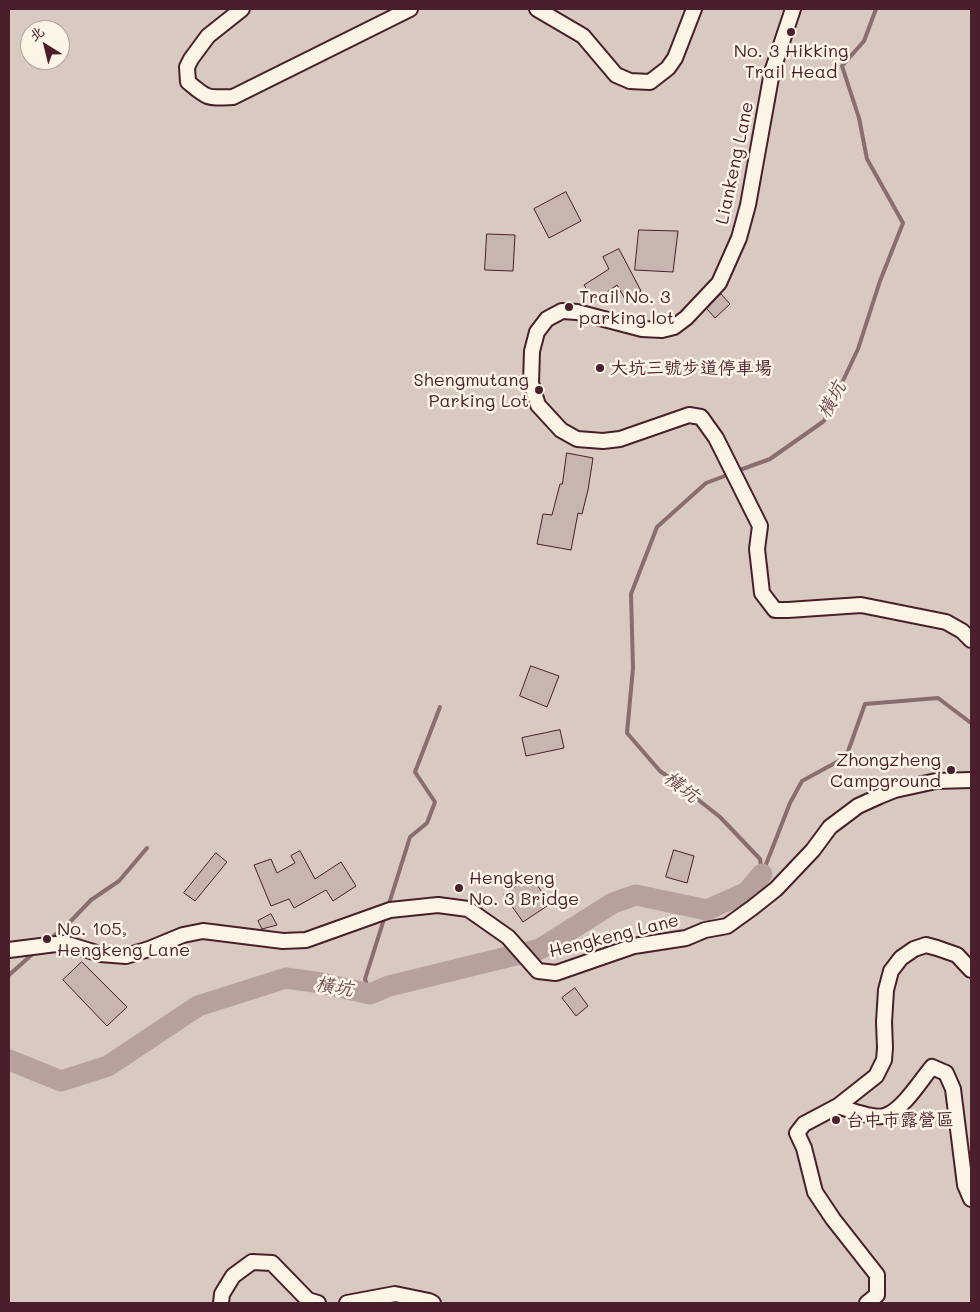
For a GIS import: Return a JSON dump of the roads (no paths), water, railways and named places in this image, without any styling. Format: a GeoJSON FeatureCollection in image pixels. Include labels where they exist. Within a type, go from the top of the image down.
{"type":"FeatureCollection","features":[{"type":"Feature","properties":{"kind":"street"},"geometry":{"type":"LineString","coordinates":[[242,9],[208,36],[187,67],[188,82],[201,94],[209,98],[232,97],[410,9]]}},
{"type":"Feature","properties":{"kind":"street"},"geometry":{"type":"LineString","coordinates":[[537,9],[583,36],[616,75],[630,81],[650,82],[668,68],[675,58],[694,9]]}},
{"type":"Feature","properties":{"kind":"street","name":"Liankeng Lane"},"geometry":{"type":"LineString","coordinates":[[793,9],[772,72],[748,204],[739,238],[719,283],[686,318],[674,327],[662,330],[642,329],[577,312],[562,311],[547,319],[537,332],[532,351],[532,383],[538,405],[561,430],[577,439],[603,441],[620,439],[690,415],[701,417],[716,438],[760,526],[757,549],[762,593],[775,610],[861,605],[946,622],[962,631],[971,640]]}},
{"type":"Feature","properties":{"kind":"street","name":"Hengkeng Lane"},"geometry":{"type":"LineString","coordinates":[[9,950],[64,943],[100,954],[126,956],[183,935],[203,931],[283,941],[306,940],[390,910],[438,905],[468,908],[508,936],[538,971],[556,973],[634,946],[686,938],[704,930],[727,926],[776,889],[813,850],[830,827],[858,806],[895,790],[936,781],[971,780]]}},
{"type":"Feature","properties":{"kind":"street"},"geometry":{"type":"LineString","coordinates":[[867,1303],[877,1296],[877,1275],[833,1219],[816,1192],[804,1148],[797,1133],[804,1124],[838,1106],[876,1076],[884,1060],[886,990],[891,971],[901,958],[914,949],[926,946],[956,955],[971,970]]}},
{"type":"Feature","properties":{"kind":"street"},"geometry":{"type":"LineString","coordinates":[[838,1106],[866,1115],[886,1116],[902,1104],[932,1067],[946,1072],[953,1088],[965,1185],[971,1199]]}},
{"type":"Feature","properties":{"kind":"street"},"geometry":{"type":"LineString","coordinates":[[221,1303],[222,1294],[233,1276],[252,1262],[272,1263],[308,1300],[318,1303]]}},
{"type":"Feature","properties":{"kind":"street"},"geometry":{"type":"LineString","coordinates":[[347,1303],[395,1294],[432,1303]]}},
{"type":"Feature","properties":{"kind":"waterway","name":"橫坑"},"geometry":{"type":"LineString","coordinates":[[737,471],[770,459],[824,421],[858,349],[880,281],[903,223],[867,159],[859,118],[842,66],[864,41],[876,9]]}},
{"type":"Feature","properties":{"kind":"waterway","name":"橫坑"},"geometry":{"type":"LineString","coordinates":[[730,474],[706,483],[657,527],[631,594],[633,668],[627,733],[660,771],[720,817],[760,859],[762,874]]}},
{"type":"Feature","properties":{"kind":"waterway"},"geometry":{"type":"LineString","coordinates":[[763,872],[790,803],[802,781],[846,757],[865,704],[938,698],[971,723]]}},
{"type":"Feature","properties":{"kind":"waterway"},"geometry":{"type":"LineString","coordinates":[[388,907],[410,837],[427,823],[435,802],[415,772],[440,707]]}},
{"type":"Feature","properties":{"kind":"waterway"},"geometry":{"type":"LineString","coordinates":[[49,940],[68,924],[91,900],[119,881],[147,848]]}},
{"type":"Feature","properties":{"kind":"waterway","name":"橫坑"},"geometry":{"type":"LineString","coordinates":[[9,1060],[61,1081],[108,1066],[198,1006],[286,978],[321,983],[370,994],[389,986],[540,949],[613,903],[636,895],[707,910],[747,892],[762,874]]}},
{"type":"Feature","properties":{"kind":"waterway"},"geometry":{"type":"LineString","coordinates":[[370,994],[365,979],[385,916]]}},
{"type":"Feature","properties":{"kind":"waterway"},"geometry":{"type":"LineString","coordinates":[[9,975],[36,951]]}},
{"type":"Feature","properties":{"kind":"place","name":"No. 3 Hikking Trail Head"},"geometry":{"type":"Point","coordinates":[791,32]}},
{"type":"Feature","properties":{"kind":"place","name":"Trail No. 3 parking lot"},"geometry":{"type":"Point","coordinates":[569,307]}},
{"type":"Feature","properties":{"kind":"place","name":"大坑三號步道停車場"},"geometry":{"type":"Point","coordinates":[600,368]}},
{"type":"Feature","properties":{"kind":"place","name":"Shengmutang Parking Lot"},"geometry":{"type":"Point","coordinates":[539,390]}},
{"type":"Feature","properties":{"kind":"place","name":"Zhongzheng Campground"},"geometry":{"type":"Point","coordinates":[951,770]}},
{"type":"Feature","properties":{"kind":"place","name":"Hengkeng No. 3 Bridge"},"geometry":{"type":"Point","coordinates":[459,888]}},
{"type":"Feature","properties":{"kind":"place","name":"No. 105, Hengkeng Lane"},"geometry":{"type":"Point","coordinates":[47,939]}},
{"type":"Feature","properties":{"kind":"place","name":"台中市露營區"},"geometry":{"type":"Point","coordinates":[836,1120]}}]}
